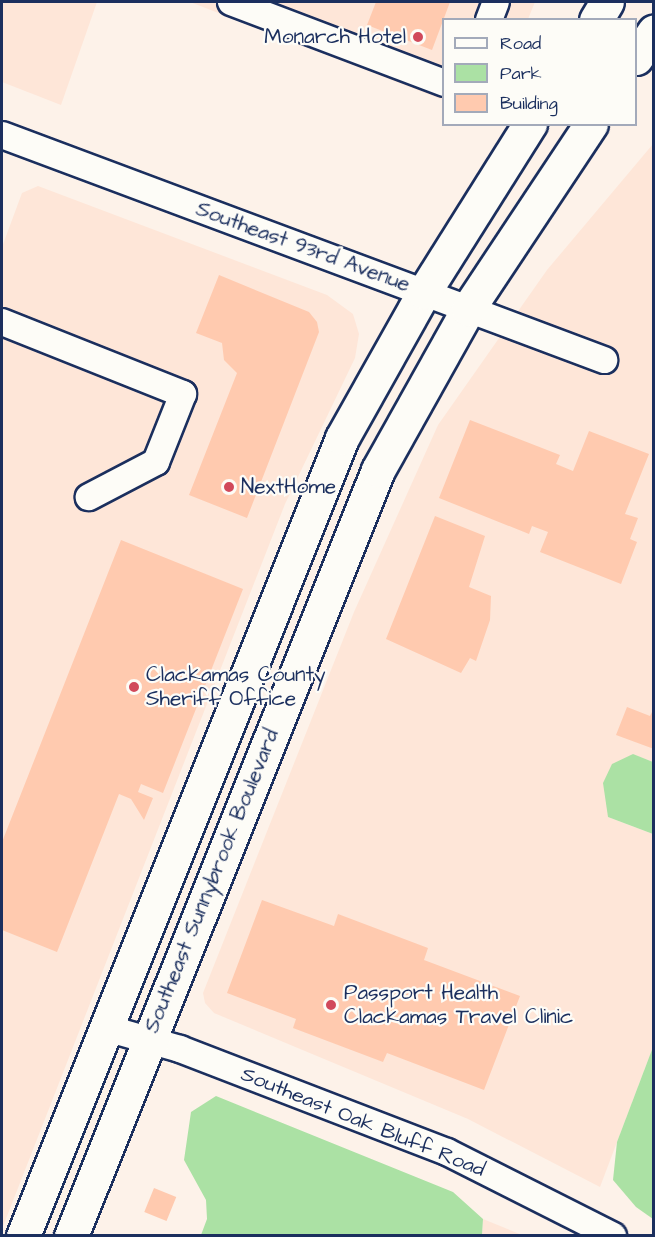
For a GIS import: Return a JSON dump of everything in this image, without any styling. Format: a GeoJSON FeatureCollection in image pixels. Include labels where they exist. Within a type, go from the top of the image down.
{"type":"FeatureCollection","features":[{"type":"Feature","properties":{"kind":"main road"},"geometry":{"type":"LineString","coordinates":[[597,18],[607,2]]}},
{"type":"Feature","properties":{"kind":"main road"},"geometry":{"type":"LineString","coordinates":[[637,56],[654,31]]}},
{"type":"Feature","properties":{"kind":"main road","name":"Southeast Sunnybrook Boulevard"},"geometry":{"type":"LineString","coordinates":[[22,1236],[291,560],[342,438],[424,292],[529,126]]}},
{"type":"Feature","properties":{"kind":"main road","name":"Southeast Sunnybrook Boulevard"},"geometry":{"type":"LineString","coordinates":[[71,1236],[297,666],[382,462],[468,309],[590,126]]}},
{"type":"Feature","properties":{"kind":"main road"},"geometry":{"type":"LineString","coordinates":[[291,560],[299,584],[283,643],[288,660],[297,666]]}},
{"type":"Feature","properties":{"kind":"street"},"geometry":{"type":"LineString","coordinates":[[231,2],[442,82]]}},
{"type":"Feature","properties":{"kind":"street"},"geometry":{"type":"LineString","coordinates":[[490,18],[496,2]]}},
{"type":"Feature","properties":{"kind":"street","name":"Southeast 93rd Avenue"},"geometry":{"type":"LineString","coordinates":[[2,135],[604,360]]}},
{"type":"Feature","properties":{"kind":"street"},"geometry":{"type":"LineString","coordinates":[[2,322],[183,394],[156,462],[90,497]]}},
{"type":"Feature","properties":{"kind":"street","name":"Southeast Oak Bluff Road"},"geometry":{"type":"LineString","coordinates":[[106,1028],[149,1040],[447,1152],[613,1236]]}},
{"type":"Feature","properties":{"kind":"shaded area"},"geometry":{"type":"Polygon","coordinates":[[[2,2],[97,2],[61,105],[2,82],[2,2]]]}},
{"type":"Feature","properties":{"kind":"shaded area"},"geometry":{"type":"Polygon","coordinates":[[[190,2],[535,2],[528,18],[442,18],[442,100],[190,2]]]}},
{"type":"Feature","properties":{"kind":"shaded area"},"geometry":{"type":"Polygon","coordinates":[[[653,144],[653,762],[632,754],[608,817],[653,834],[653,1047],[600,1187],[468,1119],[214,1013],[205,1003],[203,993],[354,612],[438,425],[547,270],[653,144]]]}},
{"type":"Feature","properties":{"kind":"shaded area"},"geometry":{"type":"Polygon","coordinates":[[[38,186],[327,295],[353,314],[359,334],[355,358],[285,504],[2,1229],[2,247],[22,193],[38,186]]]}},
{"type":"Feature","properties":{"kind":"shaded area"},"geometry":{"type":"Polygon","coordinates":[[[483,1219],[522,1235],[482,1236],[483,1219]]]}},
{"type":"Feature","properties":{"kind":"green space"},"geometry":{"type":"Polygon","coordinates":[[[633,754],[653,762],[653,834],[608,817],[603,783],[612,764],[633,754]]]}},
{"type":"Feature","properties":{"kind":"green space"},"geometry":{"type":"Polygon","coordinates":[[[653,1047],[653,1219],[636,1207],[613,1180],[617,1142],[653,1047]]]}},
{"type":"Feature","properties":{"kind":"green space"},"geometry":{"type":"Polygon","coordinates":[[[216,1096],[453,1192],[483,1219],[482,1235],[201,1235],[207,1219],[206,1200],[184,1160],[191,1112],[216,1096]]]}},
{"type":"Feature","properties":{"kind":"building","name":"Monarch Hotel"},"geometry":{"type":"Polygon","coordinates":[[[376,2],[450,2],[442,18],[432,50],[367,25],[376,2]]]}},
{"type":"Feature","properties":{"kind":"building"},"geometry":{"type":"Polygon","coordinates":[[[219,275],[309,312],[317,322],[319,332],[247,518],[189,495],[237,373],[224,360],[222,343],[196,333],[219,275]]]}},
{"type":"Feature","properties":{"kind":"building"},"geometry":{"type":"Polygon","coordinates":[[[470,420],[560,455],[556,464],[573,471],[589,431],[649,454],[625,514],[638,518],[630,539],[637,542],[621,584],[540,552],[548,532],[532,526],[529,534],[439,498],[470,420]]]}},
{"type":"Feature","properties":{"kind":"building"},"geometry":{"type":"Polygon","coordinates":[[[435,516],[485,536],[469,587],[491,596],[490,620],[476,661],[470,658],[461,673],[386,639],[435,516]]]}},
{"type":"Feature","properties":{"kind":"building","name":"Clackamas County Sheriff Office"},"geometry":{"type":"Polygon","coordinates":[[[121,540],[243,589],[163,793],[141,784],[138,792],[153,798],[144,820],[131,799],[119,794],[57,952],[2,930],[2,842],[121,540]]]}},
{"type":"Feature","properties":{"kind":"building"},"geometry":{"type":"Polygon","coordinates":[[[627,707],[650,716],[654,708],[654,749],[616,735],[627,707]]]}},
{"type":"Feature","properties":{"kind":"building"},"geometry":{"type":"Polygon","coordinates":[[[262,900],[334,926],[338,914],[428,948],[424,960],[520,996],[484,1090],[387,1053],[383,1062],[293,1028],[296,1019],[227,993],[262,900]]]}},
{"type":"Feature","properties":{"kind":"building"},"geometry":{"type":"Polygon","coordinates":[[[154,1188],[176,1197],[167,1221],[144,1212],[154,1188]]]}},
{"type":"Feature","properties":{"kind":"place","name":"Monarch Hotel"},"geometry":{"type":"Point","coordinates":[418,37]}},
{"type":"Feature","properties":{"kind":"place","name":"NextHome"},"geometry":{"type":"Point","coordinates":[229,487]}},
{"type":"Feature","properties":{"kind":"place","name":"Clackamas County Sheriff Office"},"geometry":{"type":"Point","coordinates":[134,687]}},
{"type":"Feature","properties":{"kind":"place","name":"Passport Health Clackamas Travel Clinic"},"geometry":{"type":"Point","coordinates":[331,1005]}}]}
